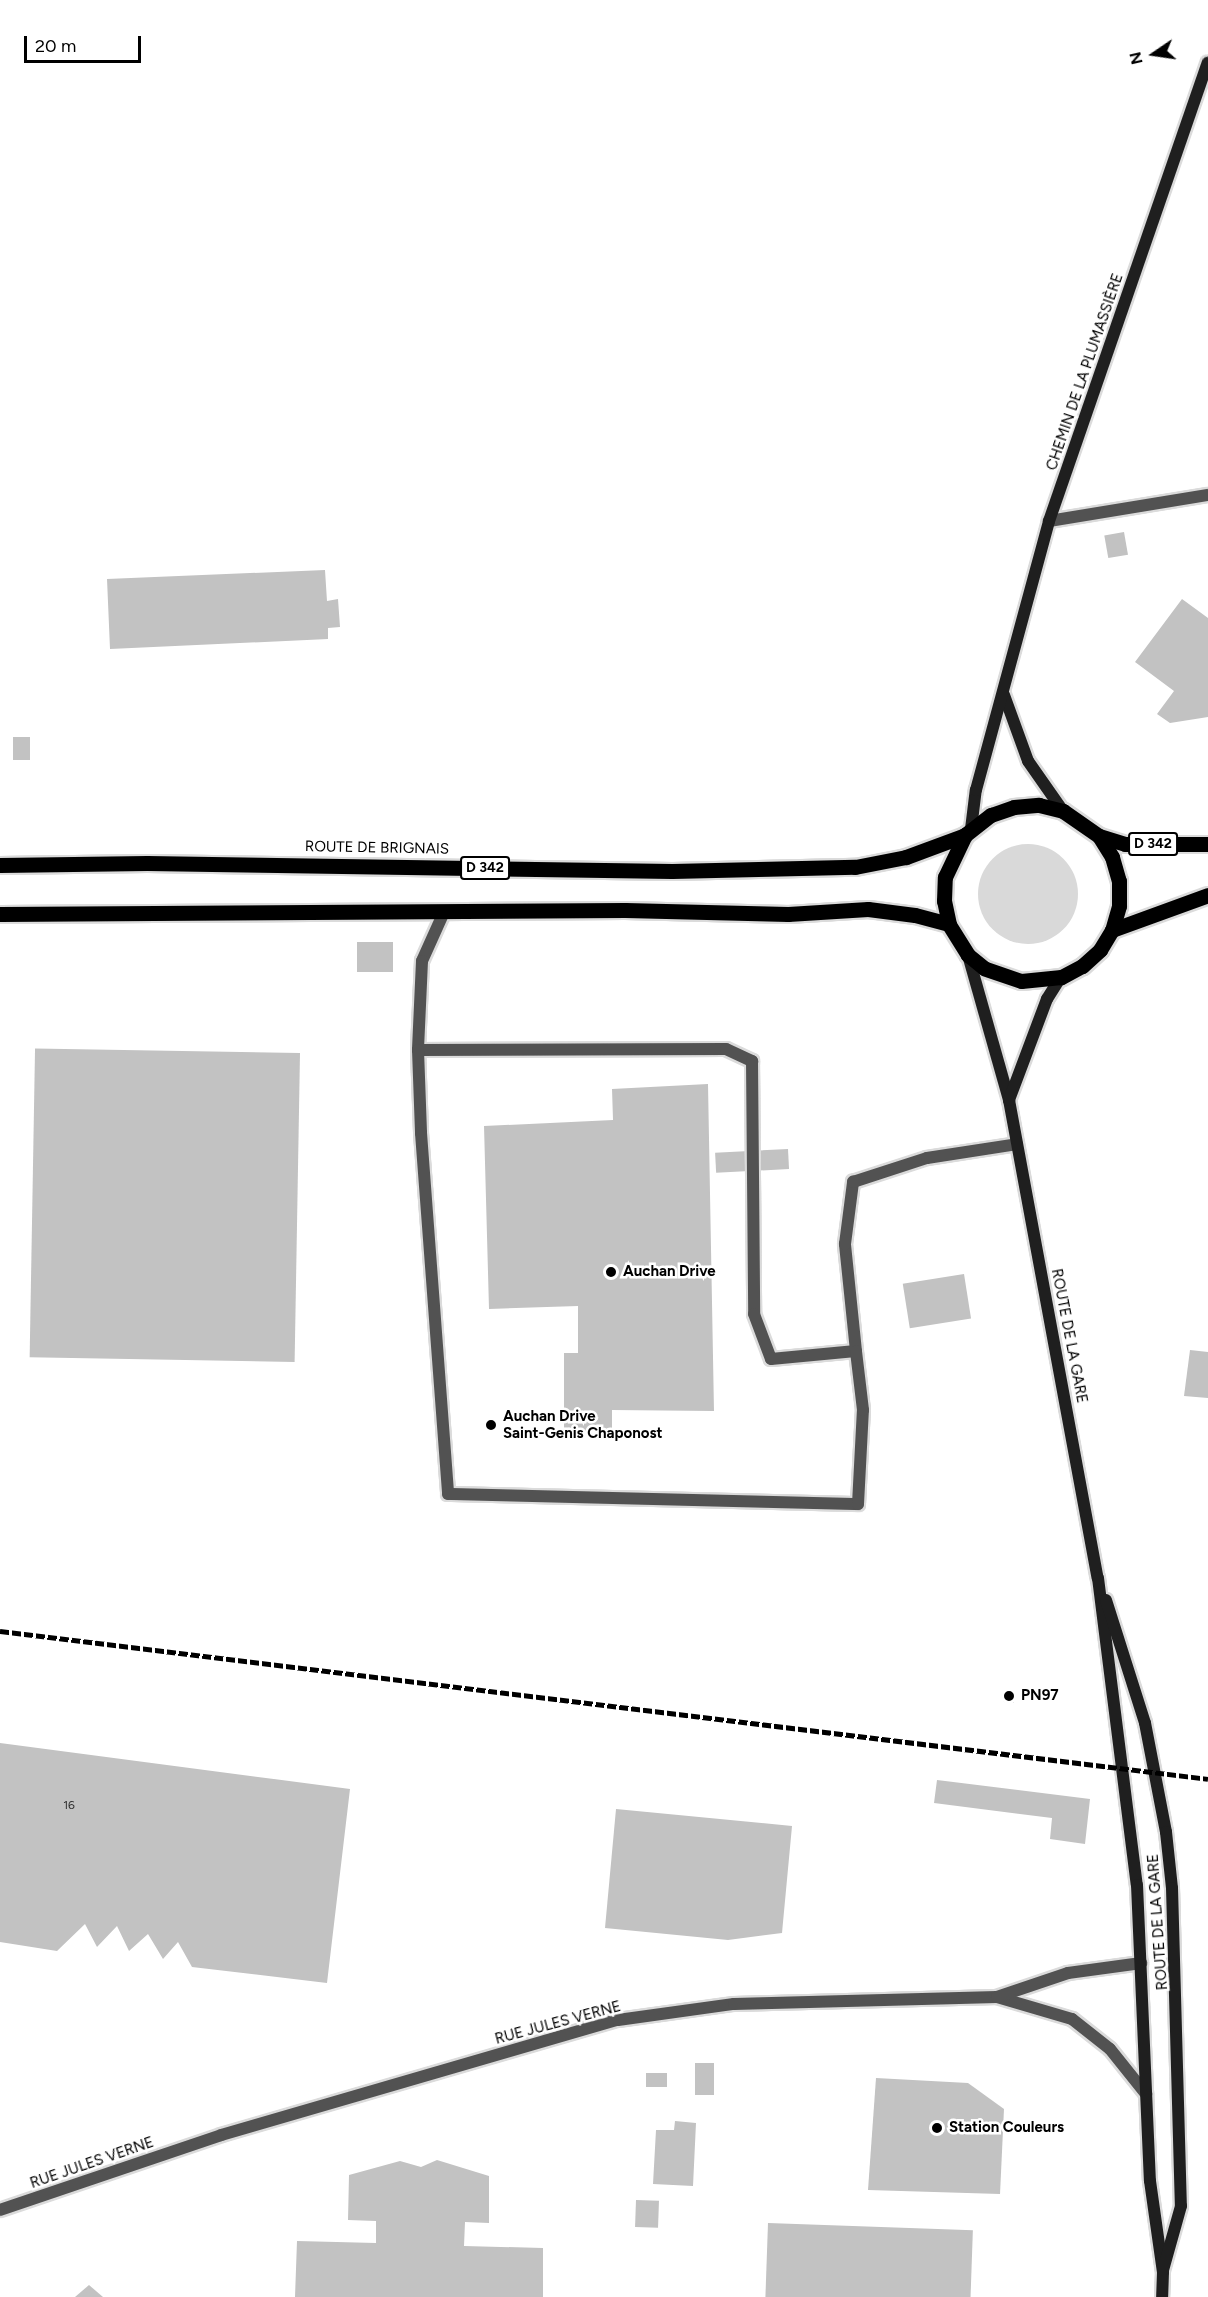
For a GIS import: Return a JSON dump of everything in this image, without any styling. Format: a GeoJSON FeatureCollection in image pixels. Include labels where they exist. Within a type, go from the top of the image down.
{"type":"FeatureCollection","features":[{"type":"Feature","properties":{"kind":"main road","name":"CHEMIN DE LA PLUMASSIÈRE"},"geometry":{"type":"LineString","coordinates":[[968,832],[976,790],[1004,695],[1049,521],[1208,63]]}},
{"type":"Feature","properties":{"kind":"main road"},"geometry":{"type":"LineString","coordinates":[[1004,695],[1028,761],[1064,811],[1099,836],[1112,857],[1119,881],[1119,906],[1112,930],[1100,950],[1082,966],[1061,977],[1041,982],[1002,977],[968,955],[949,924],[944,901],[945,878],[968,832],[991,815],[1014,807],[1039,805],[1064,811]]}},
{"type":"Feature","properties":{"kind":"main road","name":"ROUTE DE BRIGNAIS"},"geometry":{"type":"LineString","coordinates":[[0,865],[147,863],[672,870],[855,867],[906,857],[968,832]]}},
{"type":"Feature","properties":{"kind":"main road","name":"D 342"},"geometry":{"type":"LineString","coordinates":[[1099,836],[1125,844],[1208,844]]}},
{"type":"Feature","properties":{"kind":"main road"},"geometry":{"type":"LineString","coordinates":[[1112,930],[1208,895]]}},
{"type":"Feature","properties":{"kind":"main road"},"geometry":{"type":"LineString","coordinates":[[0,914],[444,912],[788,914],[868,909],[915,915],[949,924]]}},
{"type":"Feature","properties":{"kind":"main road","name":"ROUTE DE LA GARE"},"geometry":{"type":"LineString","coordinates":[[968,955],[1009,1100],[1098,1578],[1131,1823],[1141,1963],[1155,2233],[1163,2272]]}},
{"type":"Feature","properties":{"kind":"main road"},"geometry":{"type":"LineString","coordinates":[[1009,1100],[1047,999],[1061,977]]}},
{"type":"Feature","properties":{"kind":"main road","name":"ROUTE DE LA GARE"},"geometry":{"type":"LineString","coordinates":[[1098,1578],[1145,1723],[1171,1876],[1181,2206],[1163,2272],[1162,2297]]}},
{"type":"Feature","properties":{"kind":"street"},"geometry":{"type":"LineString","coordinates":[[1049,521],[1208,495]]}},
{"type":"Feature","properties":{"kind":"street"},"geometry":{"type":"LineString","coordinates":[[444,912],[422,961],[418,1050],[421,1133],[448,1494],[858,1504],[863,1410],[845,1244],[853,1182],[927,1158],[1017,1144]]}},
{"type":"Feature","properties":{"kind":"street"},"geometry":{"type":"LineString","coordinates":[[418,1050],[726,1049],[752,1061],[754,1314],[771,1359],[856,1351]]}},
{"type":"Feature","properties":{"kind":"street","name":"RUE JULES VERNE"},"geometry":{"type":"LineString","coordinates":[[0,2210],[221,2135],[618,2020],[734,2004],[997,1996],[1068,1973],[1141,1963]]}},
{"type":"Feature","properties":{"kind":"street"},"geometry":{"type":"LineString","coordinates":[[997,1996],[1072,2019],[1110,2049],[1146,2094]]}},
{"type":"Feature","properties":{"kind":"shaded area"},"geometry":{"type":"Polygon","coordinates":[[[1028,844],[1056,852],[1070,866],[1078,894],[1070,922],[1056,936],[1028,944],[1000,936],[986,922],[978,894],[986,866],[1000,852],[1028,844]]]}},
{"type":"Feature","properties":{"kind":"building"},"geometry":{"type":"Polygon","coordinates":[[[1124,532],[1128,555],[1108,558],[1104,535],[1124,532]]]}},
{"type":"Feature","properties":{"kind":"building"},"geometry":{"type":"Polygon","coordinates":[[[325,570],[327,601],[338,599],[340,627],[328,628],[328,639],[110,649],[107,579],[325,570]]]}},
{"type":"Feature","properties":{"kind":"building"},"geometry":{"type":"Polygon","coordinates":[[[1182,599],[1208,618],[1208,717],[1170,723],[1157,714],[1174,691],[1135,662],[1182,599]]]}},
{"type":"Feature","properties":{"kind":"building"},"geometry":{"type":"Polygon","coordinates":[[[13,737],[30,737],[30,760],[13,760],[13,737]]]}},
{"type":"Feature","properties":{"kind":"building"},"geometry":{"type":"Polygon","coordinates":[[[357,942],[393,942],[393,972],[357,972],[357,942]]]}},
{"type":"Feature","properties":{"kind":"building"},"geometry":{"type":"Polygon","coordinates":[[[35,1048],[300,1053],[295,1362],[30,1357],[35,1048]]]}},
{"type":"Feature","properties":{"kind":"building"},"geometry":{"type":"Polygon","coordinates":[[[708,1084],[714,1411],[612,1410],[612,1431],[564,1431],[564,1353],[578,1353],[578,1306],[489,1309],[484,1126],[613,1120],[612,1089],[708,1084]]]}},
{"type":"Feature","properties":{"kind":"building"},"geometry":{"type":"Polygon","coordinates":[[[788,1149],[789,1169],[716,1173],[715,1153],[788,1149]]]}},
{"type":"Feature","properties":{"kind":"building"},"geometry":{"type":"Polygon","coordinates":[[[964,1274],[971,1318],[910,1328],[903,1284],[964,1274]]]}},
{"type":"Feature","properties":{"kind":"building"},"geometry":{"type":"Polygon","coordinates":[[[1190,1350],[1208,1352],[1208,1398],[1184,1396],[1190,1350]]]}},
{"type":"Feature","properties":{"kind":"building","name":"PN97"},"geometry":{"type":"Polygon","coordinates":[[[1005,1690],[1015,1691],[1014,1703],[1004,1702],[1005,1690]]]}},
{"type":"Feature","properties":{"kind":"building"},"geometry":{"type":"Polygon","coordinates":[[[0,1743],[350,1789],[327,1983],[192,1967],[178,1942],[163,1959],[148,1934],[129,1951],[117,1926],[97,1947],[85,1924],[57,1951],[0,1942],[0,1743]]]}},
{"type":"Feature","properties":{"kind":"building"},"geometry":{"type":"Polygon","coordinates":[[[937,1780],[1090,1799],[1085,1844],[1050,1839],[1052,1818],[934,1803],[937,1780]]]}},
{"type":"Feature","properties":{"kind":"building"},"geometry":{"type":"Polygon","coordinates":[[[616,1809],[792,1826],[782,1933],[728,1940],[605,1928],[616,1809]]]}},
{"type":"Feature","properties":{"kind":"building"},"geometry":{"type":"Polygon","coordinates":[[[695,2063],[714,2063],[714,2095],[695,2095],[695,2063]]]}},
{"type":"Feature","properties":{"kind":"building"},"geometry":{"type":"Polygon","coordinates":[[[646,2073],[667,2073],[667,2087],[646,2087],[646,2073]]]}},
{"type":"Feature","properties":{"kind":"building"},"geometry":{"type":"Polygon","coordinates":[[[876,2078],[968,2083],[1004,2109],[1000,2194],[868,2190],[876,2078]]]}},
{"type":"Feature","properties":{"kind":"building"},"geometry":{"type":"Polygon","coordinates":[[[675,2121],[696,2123],[693,2186],[653,2184],[656,2130],[674,2130],[675,2121]]]}},
{"type":"Feature","properties":{"kind":"building"},"geometry":{"type":"Polygon","coordinates":[[[437,2160],[489,2176],[489,2223],[465,2222],[464,2246],[543,2248],[543,2297],[295,2297],[297,2241],[376,2243],[376,2221],[348,2220],[349,2175],[400,2161],[421,2167],[437,2160]]]}},
{"type":"Feature","properties":{"kind":"building"},"geometry":{"type":"Polygon","coordinates":[[[636,2200],[659,2201],[658,2228],[635,2227],[636,2200]]]}},
{"type":"Feature","properties":{"kind":"building"},"geometry":{"type":"Polygon","coordinates":[[[768,2223],[973,2230],[971,2297],[765,2297],[768,2223]]]}},
{"type":"Feature","properties":{"kind":"building"},"geometry":{"type":"Polygon","coordinates":[[[89,2285],[103,2297],[75,2297],[89,2285]]]}},
{"type":"Feature","properties":{"kind":"railway"},"geometry":{"type":"LineString","coordinates":[[0,1631],[1208,1779]]}},
{"type":"Feature","properties":{"kind":"place","name":"Auchan Drive"},"geometry":{"type":"Point","coordinates":[611,1272]}},
{"type":"Feature","properties":{"kind":"place","name":"Auchan Drive Saint-Genis Chaponost"},"geometry":{"type":"Point","coordinates":[491,1425]}},
{"type":"Feature","properties":{"kind":"place","name":"PN97"},"geometry":{"type":"Point","coordinates":[1009,1696]}},
{"type":"Feature","properties":{"kind":"place","name":"Station Couleurs"},"geometry":{"type":"Point","coordinates":[937,2128]}}]}
